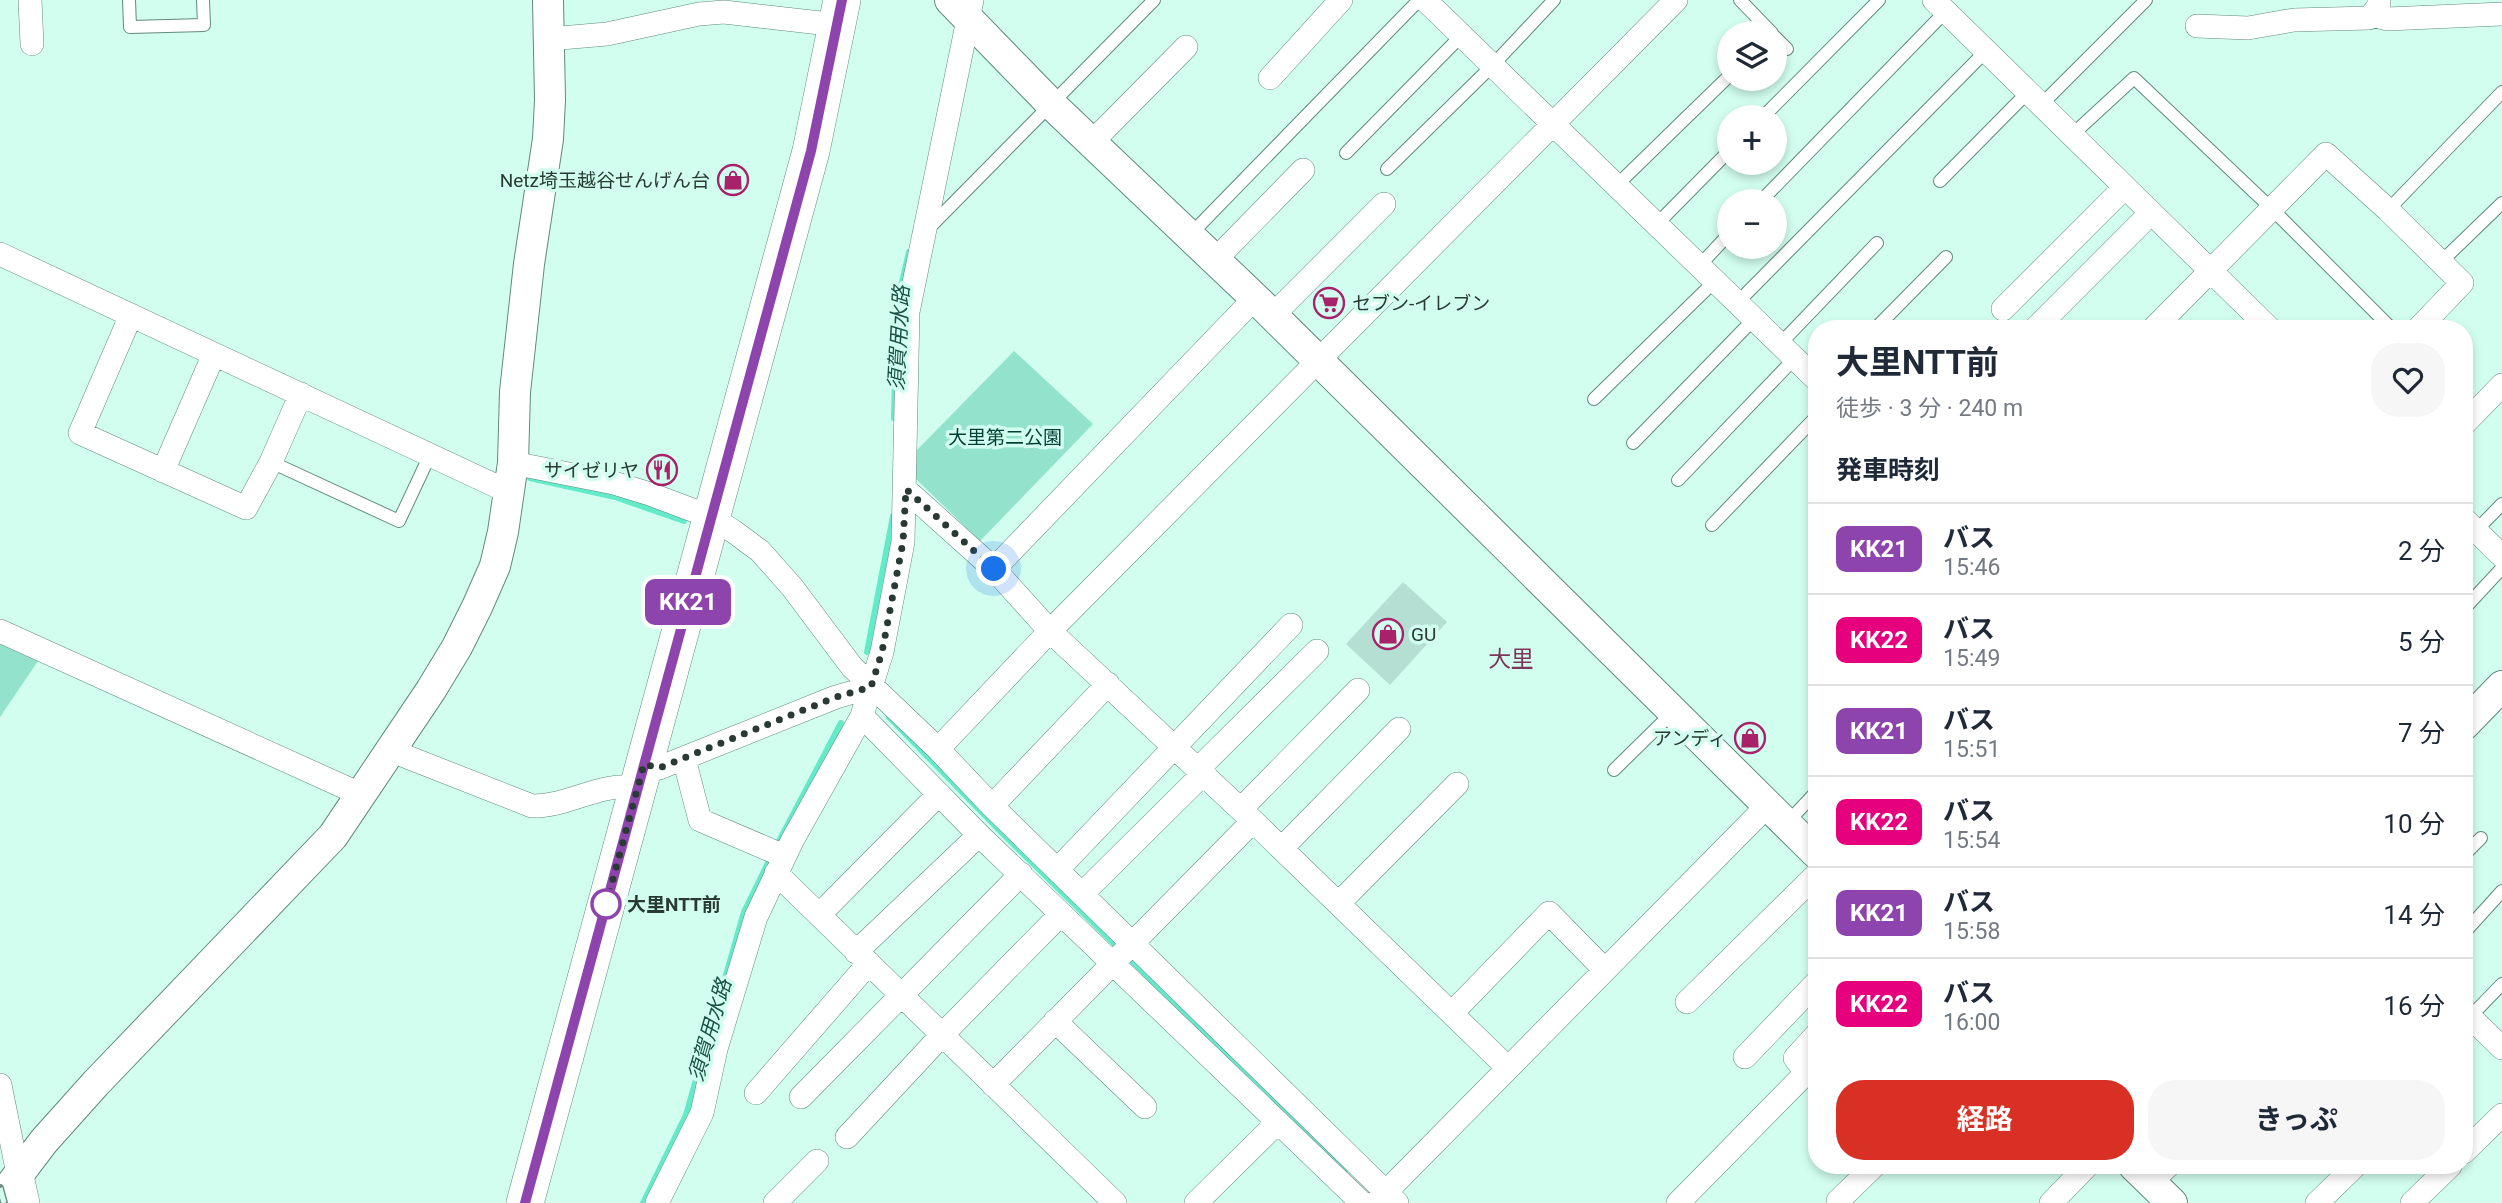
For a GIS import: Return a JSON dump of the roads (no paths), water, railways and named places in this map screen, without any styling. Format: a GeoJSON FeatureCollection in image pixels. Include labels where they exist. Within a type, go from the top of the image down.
{"type":"FeatureCollection","features":[{"type":"Feature","properties":{"kind":"main road"},"geometry":{"type":"LineString","coordinates":[[525,1203],[811,151],[840,12]]}},
{"type":"Feature","properties":{"kind":"street"},"geometry":{"type":"LineString","coordinates":[[30,0],[32,44]]}},
{"type":"Feature","properties":{"kind":"street"},"geometry":{"type":"LineString","coordinates":[[0,1199],[44,1141],[96,1083],[333,836],[457,648],[477,607],[495,566],[511,478],[515,392],[529,264],[548,139],[548,0]]}},
{"type":"Feature","properties":{"kind":"street"},"geometry":{"type":"LineString","coordinates":[[1270,78],[1341,0]]}},
{"type":"Feature","properties":{"kind":"street"},"geometry":{"type":"LineString","coordinates":[[1426,0],[1808,371]]}},
{"type":"Feature","properties":{"kind":"street"},"geometry":{"type":"LineString","coordinates":[[938,749],[1050,631],[1676,0]]}},
{"type":"Feature","properties":{"kind":"street"},"geometry":{"type":"LineString","coordinates":[[550,39],[607,34],[723,6],[840,12]]}},
{"type":"Feature","properties":{"kind":"street"},"geometry":{"type":"LineString","coordinates":[[964,6],[1052,105],[1263,307],[1808,845]]}},
{"type":"Feature","properties":{"kind":"street"},"geometry":{"type":"LineString","coordinates":[[657,1203],[702,1113],[716,1049],[756,917],[780,865],[862,716],[882,652],[903,542],[908,312],[964,6]]}},
{"type":"Feature","properties":{"kind":"street"},"geometry":{"type":"LineString","coordinates":[[1940,6],[2261,320]]}},
{"type":"Feature","properties":{"kind":"street"},"geometry":{"type":"LineString","coordinates":[[2197,26],[2248,28],[2294,20],[2369,18],[2376,7],[2387,19],[2500,10]]}},
{"type":"Feature","properties":{"kind":"street"},"geometry":{"type":"LineString","coordinates":[[1091,142],[1186,47]]}},
{"type":"Feature","properties":{"kind":"street"},"geometry":{"type":"LineString","coordinates":[[2162,320],[2326,154],[2442,261],[2462,283],[2427,320]]}},
{"type":"Feature","properties":{"kind":"street"},"geometry":{"type":"LineString","coordinates":[[1214,261],[1303,170]]}},
{"type":"Feature","properties":{"kind":"street"},"geometry":{"type":"LineString","coordinates":[[2003,309],[2125,187]]}},
{"type":"Feature","properties":{"kind":"street"},"geometry":{"type":"LineString","coordinates":[[994,569],[1263,307],[1384,204]]}},
{"type":"Feature","properties":{"kind":"street"},"geometry":{"type":"LineString","coordinates":[[2044,320],[2151,212]]}},
{"type":"Feature","properties":{"kind":"street"},"geometry":{"type":"LineString","coordinates":[[0,254],[430,455],[511,478],[614,483],[711,517],[760,551],[871,687],[938,749],[1386,1199],[1508,1068],[1605,970],[1777,814]]}},
{"type":"Feature","properties":{"kind":"street"},"geometry":{"type":"LineString","coordinates":[[131,315],[80,433],[246,508],[271,462],[301,394]]}},
{"type":"Feature","properties":{"kind":"street"},"geometry":{"type":"LineString","coordinates":[[163,471],[214,354]]}},
{"type":"Feature","properties":{"kind":"street"},"geometry":{"type":"LineString","coordinates":[[2473,415],[2502,385]]}},
{"type":"Feature","properties":{"kind":"street"},"geometry":{"type":"LineString","coordinates":[[906,489],[994,569],[1050,631],[1282,848],[1508,1068]]}},
{"type":"Feature","properties":{"kind":"street"},"geometry":{"type":"LineString","coordinates":[[2473,535],[2502,556]]}},
{"type":"Feature","properties":{"kind":"street"},"geometry":{"type":"LineString","coordinates":[[1057,870],[1291,625]]}},
{"type":"Feature","properties":{"kind":"street"},"geometry":{"type":"LineString","coordinates":[[0,631],[362,795]]}},
{"type":"Feature","properties":{"kind":"street"},"geometry":{"type":"LineString","coordinates":[[1082,894],[1317,651]]}},
{"type":"Feature","properties":{"kind":"street"},"geometry":{"type":"LineString","coordinates":[[992,806],[1108,684]]}},
{"type":"Feature","properties":{"kind":"street"},"geometry":{"type":"LineString","coordinates":[[2473,716],[2502,686]]}},
{"type":"Feature","properties":{"kind":"street"},"geometry":{"type":"LineString","coordinates":[[391,751],[532,806],[549,807],[623,785],[823,702],[871,687]]}},
{"type":"Feature","properties":{"kind":"street"},"geometry":{"type":"LineString","coordinates":[[993,1084],[1131,942],[1358,690]]}},
{"type":"Feature","properties":{"kind":"street"},"geometry":{"type":"LineString","coordinates":[[862,716],[979,835],[1362,1203]]}},
{"type":"Feature","properties":{"kind":"street"},"geometry":{"type":"LineString","coordinates":[[1282,848],[1399,729]]}},
{"type":"Feature","properties":{"kind":"street"},"geometry":{"type":"LineString","coordinates":[[684,759],[701,820],[780,865],[819,915],[1115,1203]]}},
{"type":"Feature","properties":{"kind":"street"},"geometry":{"type":"LineString","coordinates":[[1339,903],[1457,784]]}},
{"type":"Feature","properties":{"kind":"street"},"geometry":{"type":"LineString","coordinates":[[819,915],[939,794]]}},
{"type":"Feature","properties":{"kind":"street"},"geometry":{"type":"LineString","coordinates":[[756,1093],[863,958],[979,835]]}},
{"type":"Feature","properties":{"kind":"street"},"geometry":{"type":"LineString","coordinates":[[801,1097],[1021,874]]}},
{"type":"Feature","properties":{"kind":"street"},"geometry":{"type":"LineString","coordinates":[[1687,1002],[1808,883]]}},
{"type":"Feature","properties":{"kind":"street"},"geometry":{"type":"LineString","coordinates":[[1452,1013],[1549,913],[1605,970]]}},
{"type":"Feature","properties":{"kind":"street"},"geometry":{"type":"LineString","coordinates":[[847,1137],[1061,914]]}},
{"type":"Feature","properties":{"kind":"street"},"geometry":{"type":"LineString","coordinates":[[1745,1057],[1808,991]]}},
{"type":"Feature","properties":{"kind":"street"},"geometry":{"type":"LineString","coordinates":[[1055,1021],[1145,1107]]}},
{"type":"Feature","properties":{"kind":"street"},"geometry":{"type":"LineString","coordinates":[[2473,1023],[2502,1048]]}},
{"type":"Feature","properties":{"kind":"street"},"geometry":{"type":"LineString","coordinates":[[1678,1203],[1807,1073],[1795,1058],[1808,1044]]}},
{"type":"Feature","properties":{"kind":"street"},"geometry":{"type":"LineString","coordinates":[[0,1085],[28,1203]]}},
{"type":"Feature","properties":{"kind":"street"},"geometry":{"type":"LineString","coordinates":[[2473,1143],[2502,1115]]}},
{"type":"Feature","properties":{"kind":"street"},"geometry":{"type":"LineString","coordinates":[[1196,1203],[1278,1122]]}},
{"type":"Feature","properties":{"kind":"street"},"geometry":{"type":"LineString","coordinates":[[775,1203],[817,1161]]}},
{"type":"Feature","properties":{"kind":"street"},"geometry":{"type":"LineString","coordinates":[[1832,1202],[1865,1174]]}},
{"type":"Feature","properties":{"kind":"street"},"geometry":{"type":"LineString","coordinates":[[2051,1203],[2079,1174]]}},
{"type":"Feature","properties":{"kind":"street"},"geometry":{"type":"LineString","coordinates":[[2317,1203],[2347,1174]]}},
{"type":"Feature","properties":{"kind":"street"},"geometry":{"type":"LineString","coordinates":[[2412,1203],[2442,1174]]}},
{"type":"Feature","properties":{"kind":"lane"},"geometry":{"type":"LineString","coordinates":[[129,0],[130,27],[204,25],[202,0]]}},
{"type":"Feature","properties":{"kind":"lane"},"geometry":{"type":"LineString","coordinates":[[923,234],[1154,0]]}},
{"type":"Feature","properties":{"kind":"lane"},"geometry":{"type":"LineString","coordinates":[[1189,237],[1419,0]]}},
{"type":"Feature","properties":{"kind":"lane"},"geometry":{"type":"LineString","coordinates":[[1387,169],[1492,66],[1554,0]]}},
{"type":"Feature","properties":{"kind":"lane"},"geometry":{"type":"LineString","coordinates":[[1740,0],[1760,21]]}},
{"type":"Feature","properties":{"kind":"lane"},"geometry":{"type":"LineString","coordinates":[[1775,105],[1878,0]]}},
{"type":"Feature","properties":{"kind":"lane"},"geometry":{"type":"LineString","coordinates":[[1940,181],[2146,0]]}},
{"type":"Feature","properties":{"kind":"lane"},"geometry":{"type":"LineString","coordinates":[[1772,189],[1940,6]]}},
{"type":"Feature","properties":{"kind":"lane"},"geometry":{"type":"LineString","coordinates":[[1346,153],[1461,36]]}},
{"type":"Feature","properties":{"kind":"lane"},"geometry":{"type":"LineString","coordinates":[[1738,302],[1986,51]]}},
{"type":"Feature","properties":{"kind":"lane"},"geometry":{"type":"LineString","coordinates":[[2072,135],[2134,78],[2272,209],[2383,320]]}},
{"type":"Feature","properties":{"kind":"lane"},"geometry":{"type":"LineString","coordinates":[[1616,185],[1717,88]]}},
{"type":"Feature","properties":{"kind":"lane"},"geometry":{"type":"LineString","coordinates":[[2388,211],[2502,92]]}},
{"type":"Feature","properties":{"kind":"lane"},"geometry":{"type":"LineString","coordinates":[[1658,223],[1717,163]]}},
{"type":"Feature","properties":{"kind":"lane"},"geometry":{"type":"LineString","coordinates":[[2442,261],[2502,203]]}},
{"type":"Feature","properties":{"kind":"lane"},"geometry":{"type":"LineString","coordinates":[[1814,320],[1877,243]]}},
{"type":"Feature","properties":{"kind":"lane"},"geometry":{"type":"LineString","coordinates":[[1594,399],[1708,273],[1717,256]]}},
{"type":"Feature","properties":{"kind":"lane"},"geometry":{"type":"LineString","coordinates":[[1884,320],[1946,257]]}},
{"type":"Feature","properties":{"kind":"lane"},"geometry":{"type":"LineString","coordinates":[[1633,443],[1755,318]]}},
{"type":"Feature","properties":{"kind":"lane"},"geometry":{"type":"LineString","coordinates":[[1678,480],[1808,327]]}},
{"type":"Feature","properties":{"kind":"lane"},"geometry":{"type":"LineString","coordinates":[[1712,525],[1808,425]]}},
{"type":"Feature","properties":{"kind":"lane"},"geometry":{"type":"LineString","coordinates":[[271,462],[399,521],[430,455]]}},
{"type":"Feature","properties":{"kind":"lane"},"geometry":{"type":"LineString","coordinates":[[2473,527],[2502,504]]}},
{"type":"Feature","properties":{"kind":"lane"},"geometry":{"type":"LineString","coordinates":[[2473,599],[2502,569]]}},
{"type":"Feature","properties":{"kind":"lane"},"geometry":{"type":"LineString","coordinates":[[1614,770],[1673,712]]}},
{"type":"Feature","properties":{"kind":"lane"},"geometry":{"type":"LineString","coordinates":[[1777,814],[1808,797]]}},
{"type":"Feature","properties":{"kind":"lane"},"geometry":{"type":"LineString","coordinates":[[2473,846],[2481,838]]}},
{"type":"Feature","properties":{"kind":"lane"},"geometry":{"type":"LineString","coordinates":[[2473,923],[2502,891]]}},
{"type":"Feature","properties":{"kind":"lane"},"geometry":{"type":"LineString","coordinates":[[2473,1011],[2502,984]]}},
{"type":"Feature","properties":{"kind":"waterway","name":"須賀用水路"},"geometry":{"type":"LineString","coordinates":[[894,418],[897,304],[909,252]]}},
{"type":"Feature","properties":{"kind":"waterway"},"geometry":{"type":"LineString","coordinates":[[530,478],[615,497],[684,521]]}},
{"type":"Feature","properties":{"kind":"waterway","name":"須賀用水路"},"geometry":{"type":"LineString","coordinates":[[867,652],[893,516]]}},
{"type":"Feature","properties":{"kind":"waterway"},"geometry":{"type":"LineString","coordinates":[[889,717],[1001,832],[1345,1171]]}},
{"type":"Feature","properties":{"kind":"waterway","name":"須賀用水路"},"geometry":{"type":"LineString","coordinates":[[776,847],[841,723]]}},
{"type":"Feature","properties":{"kind":"waterway","name":"須賀用水路"},"geometry":{"type":"LineString","coordinates":[[643,1203],[686,1115],[744,912],[771,857]]}},
{"type":"Feature","properties":{"kind":"railway"},"geometry":{"type":"LineString","coordinates":[[0,1188],[4,1203]]}},
{"type":"Feature","properties":{"kind":"place","name":"Netz埼玉越谷せんげん台"},"geometry":{"type":"Point","coordinates":[733,180]}},
{"type":"Feature","properties":{"kind":"place","name":"セブン-イレブン"},"geometry":{"type":"Point","coordinates":[1329,303]}},
{"type":"Feature","properties":{"kind":"place","name":"サイゼリヤ"},"geometry":{"type":"Point","coordinates":[662,470]}},
{"type":"Feature","properties":{"kind":"place","name":"GU"},"geometry":{"type":"Point","coordinates":[1388,634]}},
{"type":"Feature","properties":{"kind":"place","name":"アンディ"},"geometry":{"type":"Point","coordinates":[1750,738]}},
{"type":"Feature","properties":{"kind":"place","name":"大里NTT前"},"geometry":{"type":"Point","coordinates":[606,904]}},
{"type":"Feature","properties":{"kind":"district","name":"大里"},"geometry":{"type":"Point","coordinates":[1511,659]}},
{"type":"Feature","properties":{"kind":"park label","name":"大里第二公園"},"geometry":{"type":"Point","coordinates":[1005,437]}}]}
